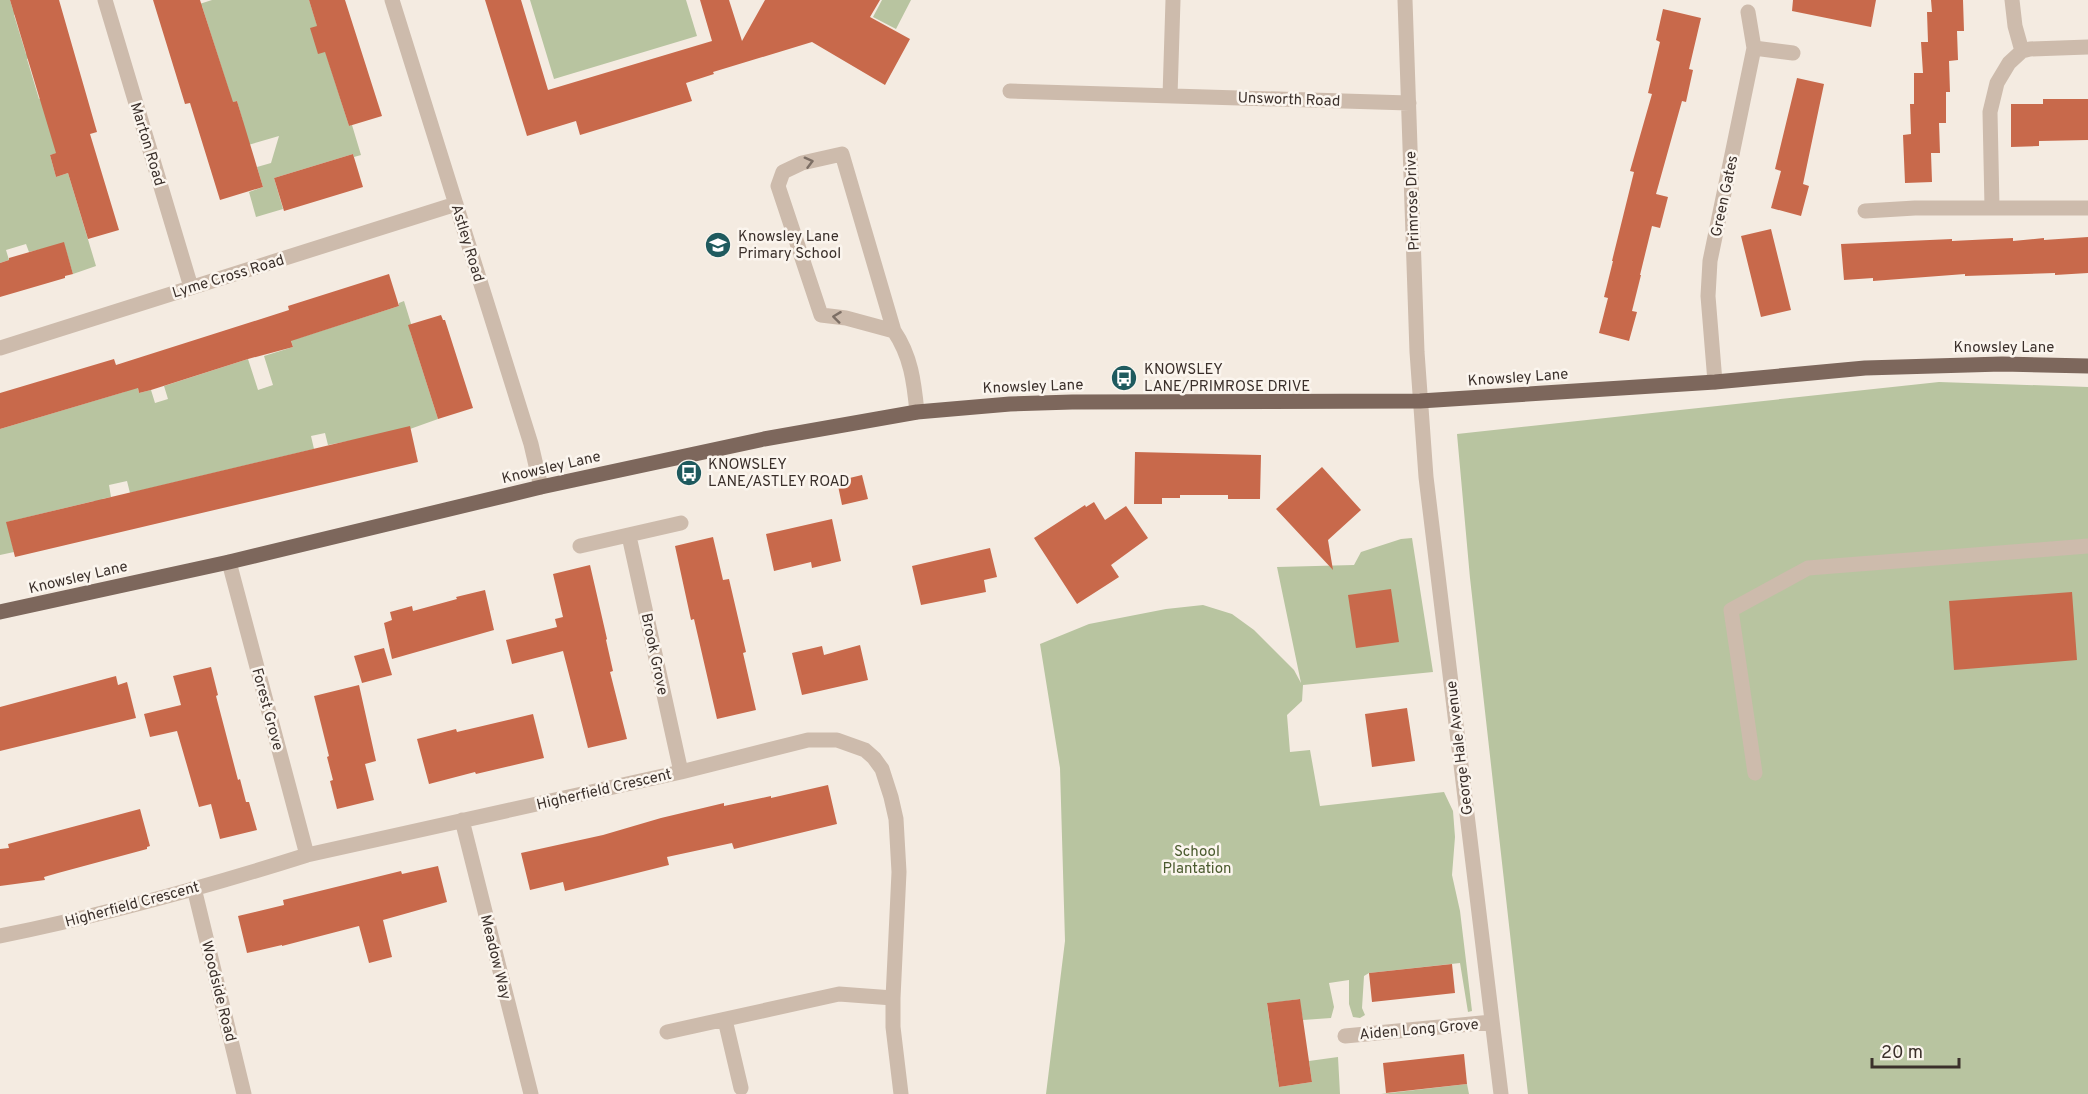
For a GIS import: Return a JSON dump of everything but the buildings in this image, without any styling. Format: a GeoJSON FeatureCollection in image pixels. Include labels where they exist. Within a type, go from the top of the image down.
{"type":"FeatureCollection","features":[{"type":"Feature","properties":{"kind":"main road","name":"Knowsley Lane"},"geometry":{"type":"LineString","coordinates":[[0,612],[229,562],[541,487],[764,439],[917,412],[1010,404],[1420,401],[1715,382],[1865,368],[2002,364],[2088,366]]}},
{"type":"Feature","properties":{"kind":"street","name":"Marton Road"},"geometry":{"type":"LineString","coordinates":[[105,0],[191,287]]}},
{"type":"Feature","properties":{"kind":"street","name":"Astley Road"},"geometry":{"type":"LineString","coordinates":[[392,0],[531,444],[541,487]]}},
{"type":"Feature","properties":{"kind":"street"},"geometry":{"type":"LineString","coordinates":[[1170,96],[1173,0]]}},
{"type":"Feature","properties":{"kind":"street","name":"Primrose Drive"},"geometry":{"type":"LineString","coordinates":[[1406,0],[1420,401]]}},
{"type":"Feature","properties":{"kind":"street"},"geometry":{"type":"LineString","coordinates":[[2012,0],[2015,26],[2022,51]]}},
{"type":"Feature","properties":{"kind":"street","name":"Green Gates"},"geometry":{"type":"LineString","coordinates":[[1715,382],[1708,296],[1710,261],[1754,48],[1748,12]]}},
{"type":"Feature","properties":{"kind":"street"},"geometry":{"type":"LineString","coordinates":[[1992,207],[1990,112],[1997,83],[2009,63],[2022,51],[2048,47],[2088,47]]}},
{"type":"Feature","properties":{"kind":"street"},"geometry":{"type":"LineString","coordinates":[[1754,48],[1793,53]]}},
{"type":"Feature","properties":{"kind":"street","name":"Unsworth Road"},"geometry":{"type":"LineString","coordinates":[[1010,91],[1409,103]]}},
{"type":"Feature","properties":{"kind":"street"},"geometry":{"type":"LineString","coordinates":[[894,331],[846,318],[821,315],[778,186],[783,172],[802,163],[842,154],[894,331],[904,346],[913,375],[917,412]]}},
{"type":"Feature","properties":{"kind":"street","name":"Lyme Cross Road"},"geometry":{"type":"LineString","coordinates":[[0,348],[456,204]]}},
{"type":"Feature","properties":{"kind":"street"},"geometry":{"type":"LineString","coordinates":[[1864,211],[1915,208],[2086,208]]}},
{"type":"Feature","properties":{"kind":"street","name":"George Hale Avenue"},"geometry":{"type":"LineString","coordinates":[[1420,401],[1426,477],[1501,1094]]}},
{"type":"Feature","properties":{"kind":"street"},"geometry":{"type":"LineString","coordinates":[[580,546],[681,523]]}},
{"type":"Feature","properties":{"kind":"street","name":"Brook Grove"},"geometry":{"type":"LineString","coordinates":[[629,536],[681,772]]}},
{"type":"Feature","properties":{"kind":"street"},"geometry":{"type":"LineString","coordinates":[[1755,773],[1731,610],[1808,568],[2088,546]]}},
{"type":"Feature","properties":{"kind":"street","name":"Forest Grove"},"geometry":{"type":"LineString","coordinates":[[229,562],[307,855]]}},
{"type":"Feature","properties":{"kind":"street","name":"Higherfield Crescent"},"geometry":{"type":"LineString","coordinates":[[0,936],[194,888],[307,855],[681,772],[808,740],[837,740],[865,750],[874,758],[882,769],[891,797],[898,843],[899,872],[893,998],[901,1094]]}},
{"type":"Feature","properties":{"kind":"street","name":"Meadow Way"},"geometry":{"type":"LineString","coordinates":[[462,820],[531,1094]]}},
{"type":"Feature","properties":{"kind":"street","name":"Woodside Road"},"geometry":{"type":"LineString","coordinates":[[194,888],[244,1094]]}},
{"type":"Feature","properties":{"kind":"street"},"geometry":{"type":"LineString","coordinates":[[667,1032],[839,994],[893,998]]}},
{"type":"Feature","properties":{"kind":"street"},"geometry":{"type":"LineString","coordinates":[[725,1020],[741,1088]]}},
{"type":"Feature","properties":{"kind":"street","name":"Aiden Long Grove"},"geometry":{"type":"LineString","coordinates":[[1345,1036],[1492,1022]]}},
{"type":"Feature","properties":{"kind":"green space"},"geometry":{"type":"Polygon","coordinates":[[[0,0],[10,0],[13,10],[26,7],[14,15],[26,54],[39,51],[27,59],[39,99],[51,96],[90,143],[50,155],[56,177],[68,173],[96,266],[73,274],[64,244],[29,252],[26,244],[6,250],[9,260],[0,263],[0,0]]]}},
{"type":"Feature","properties":{"kind":"green space"},"geometry":{"type":"Polygon","coordinates":[[[212,0],[309,0],[349,126],[352,125],[361,155],[354,157],[353,154],[274,178],[283,209],[256,217],[249,192],[263,187],[257,167],[271,163],[279,136],[238,148],[243,122],[237,101],[196,113],[229,91],[202,6],[190,7],[212,0]]]}},
{"type":"Feature","properties":{"kind":"green space"},"geometry":{"type":"Polygon","coordinates":[[[530,0],[686,0],[697,36],[554,79],[530,0]]]}},
{"type":"Feature","properties":{"kind":"green space"},"geometry":{"type":"Polygon","coordinates":[[[882,0],[911,0],[896,29],[873,17],[882,0]]]}},
{"type":"Feature","properties":{"kind":"green space"},"geometry":{"type":"Polygon","coordinates":[[[404,301],[413,330],[410,331],[438,419],[410,429],[328,445],[325,433],[311,436],[314,449],[130,493],[127,481],[109,485],[111,497],[102,499],[110,532],[94,501],[7,522],[14,552],[0,555],[0,429],[124,392],[137,385],[139,393],[151,390],[155,403],[168,399],[164,386],[248,359],[258,390],[273,385],[264,356],[293,347],[283,315],[299,338],[399,306],[399,303],[404,301]]]}},
{"type":"Feature","properties":{"kind":"green space"},"geometry":{"type":"Polygon","coordinates":[[[1939,382],[2088,387],[2088,1094],[1528,1094],[1470,578],[1457,434],[1939,382]]]}},
{"type":"Feature","properties":{"kind":"green space","name":"School Plantation"},"geometry":{"type":"Polygon","coordinates":[[[1412,538],[1433,672],[1303,685],[1302,701],[1287,715],[1290,752],[1310,750],[1320,806],[1444,792],[1453,811],[1455,837],[1452,875],[1460,911],[1472,1011],[1468,1012],[1460,963],[1369,973],[1364,976],[1362,1008],[1365,1015],[1360,1018],[1353,1017],[1349,1004],[1349,980],[1329,983],[1334,1007],[1331,1018],[1303,1020],[1299,999],[1267,1004],[1279,1087],[1312,1082],[1309,1061],[1338,1057],[1340,1094],[1046,1094],[1065,941],[1060,768],[1040,644],[1089,624],[1166,609],[1203,605],[1232,614],[1254,630],[1294,670],[1301,683],[1277,567],[1354,565],[1361,552],[1401,539],[1412,538]]]}},
{"type":"Feature","properties":{"kind":"green space"},"geometry":{"type":"Polygon","coordinates":[[[1467,1084],[1469,1094],[1381,1094],[1467,1084]]]}},
{"type":"Feature","properties":{"kind":"place","name":"Knowsley Lane Primary School"},"geometry":{"type":"Point","coordinates":[718,245]}},
{"type":"Feature","properties":{"kind":"place","name":"KNOWSLEY LANE/PRIMROSE DRIVE"},"geometry":{"type":"Point","coordinates":[1124,378]}},
{"type":"Feature","properties":{"kind":"place","name":"KNOWSLEY LANE/ASTLEY ROAD"},"geometry":{"type":"Point","coordinates":[689,473]}}]}
